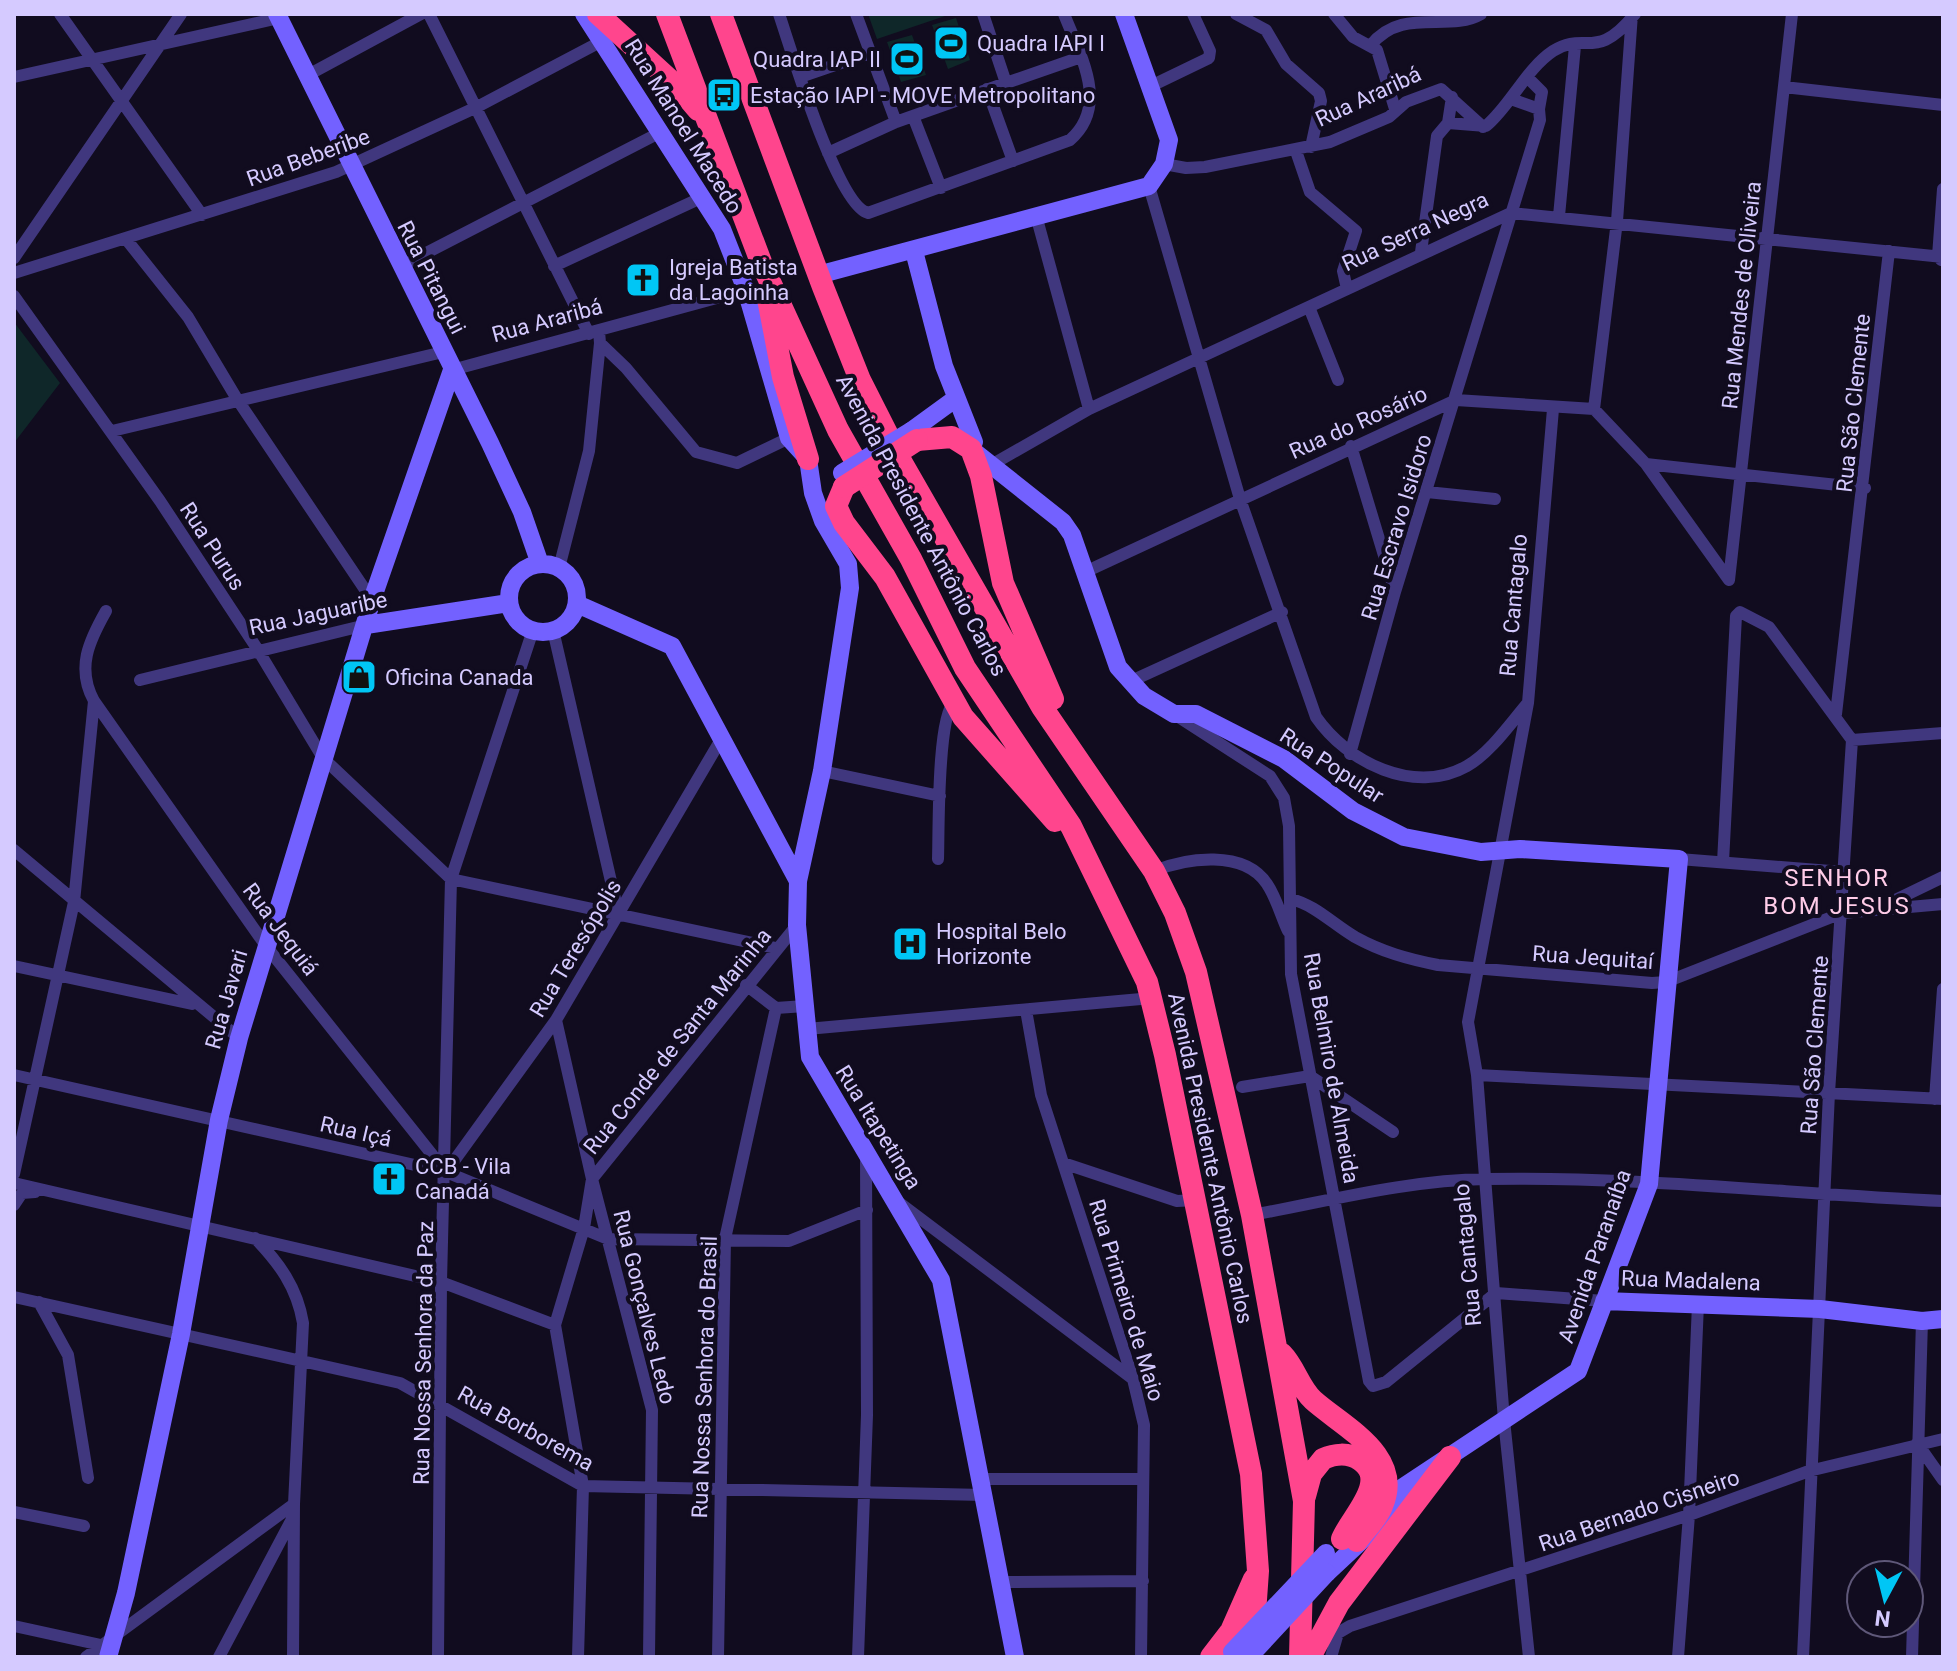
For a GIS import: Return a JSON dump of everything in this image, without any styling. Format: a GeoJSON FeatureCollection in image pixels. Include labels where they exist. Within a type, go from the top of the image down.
{"type":"FeatureCollection","features":[{"type":"Feature","properties":{"kind":"highway"},"geometry":{"type":"LineString","coordinates":[[598,14],[681,90],[710,125]]}},
{"type":"Feature","properties":{"kind":"highway","name":"Avenida Presidente Antônio Carlos"},"geometry":{"type":"LineString","coordinates":[[667,14],[761,262],[838,430],[911,559],[965,668],[1071,826],[1141,968],[1152,998],[1251,1474],[1258,1571],[1234,1656]]}},
{"type":"Feature","properties":{"kind":"highway","name":"Avenida Presidente Antônio Carlos"},"geometry":{"type":"LineString","coordinates":[[721,14],[860,380],[902,463],[1042,707],[1154,871],[1175,913],[1196,972],[1252,1215],[1304,1501],[1300,1657]]}},
{"type":"Feature","properties":{"kind":"highway"},"geometry":{"type":"LineString","coordinates":[[761,262],[783,377],[809,462]]}},
{"type":"Feature","properties":{"kind":"highway"},"geometry":{"type":"LineString","coordinates":[[1081,762],[1003,583],[979,467],[979,451],[952,437],[914,436],[842,479],[836,506],[844,523],[885,577],[954,702],[1089,865]]}},
{"type":"Feature","properties":{"kind":"highway"},"geometry":{"type":"LineString","coordinates":[[1275,1347],[1312,1399],[1361,1435],[1385,1486],[1380,1511],[1342,1545]]}},
{"type":"Feature","properties":{"kind":"highway"},"geometry":{"type":"LineString","coordinates":[[1304,1501],[1311,1474],[1323,1459],[1345,1454],[1363,1462],[1370,1474],[1371,1489],[1342,1545]]}},
{"type":"Feature","properties":{"kind":"highway"},"geometry":{"type":"LineString","coordinates":[[1310,1657],[1339,1603],[1450,1457]]}},
{"type":"Feature","properties":{"kind":"highway"},"geometry":{"type":"LineString","coordinates":[[1234,1656],[1231,1631],[1258,1571]]}},
{"type":"Feature","properties":{"kind":"street"},"geometry":{"type":"LineString","coordinates":[[60,14],[202,215]]}},
{"type":"Feature","properties":{"kind":"street"},"geometry":{"type":"LineString","coordinates":[[14,258],[181,14]]}},
{"type":"Feature","properties":{"kind":"street"},"geometry":{"type":"LineString","coordinates":[[308,75],[421,14]]}},
{"type":"Feature","properties":{"kind":"street"},"geometry":{"type":"LineString","coordinates":[[429,14],[554,266],[596,336],[696,452],[737,463],[789,438]]}},
{"type":"Feature","properties":{"kind":"street","name":"Rua Manoel Macedo"},"geometry":{"type":"LineString","coordinates":[[584,14],[722,229],[746,290],[789,438],[809,462]]}},
{"type":"Feature","properties":{"kind":"street"},"geometry":{"type":"LineString","coordinates":[[732,14],[738,57]]}},
{"type":"Feature","properties":{"kind":"street"},"geometry":{"type":"LineString","coordinates":[[779,14],[828,153],[847,194],[862,211],[875,212],[1070,140],[1077,134],[1092,103],[1081,57],[1064,14]]}},
{"type":"Feature","properties":{"kind":"street"},"geometry":{"type":"LineString","coordinates":[[856,14],[896,122]]}},
{"type":"Feature","properties":{"kind":"street"},"geometry":{"type":"LineString","coordinates":[[983,14],[1006,83]]}},
{"type":"Feature","properties":{"kind":"street"},"geometry":{"type":"LineString","coordinates":[[818,275],[1037,219],[1149,186],[1164,164],[1169,140],[1124,14]]}},
{"type":"Feature","properties":{"kind":"street"},"geometry":{"type":"LineString","coordinates":[[1151,86],[1209,58],[1210,51],[1193,14]]}},
{"type":"Feature","properties":{"kind":"street"},"geometry":{"type":"LineString","coordinates":[[1236,14],[1266,30],[1286,64],[1319,93],[1321,101],[1311,147]]}},
{"type":"Feature","properties":{"kind":"street"},"geometry":{"type":"LineString","coordinates":[[1334,14],[1353,37],[1371,45],[1381,57],[1395,109]]}},
{"type":"Feature","properties":{"kind":"street"},"geometry":{"type":"LineString","coordinates":[[1371,45],[1384,32],[1397,28],[1436,19],[1460,22],[1481,14]]}},
{"type":"Feature","properties":{"kind":"street"},"geometry":{"type":"LineString","coordinates":[[1448,123],[1483,127],[1556,49],[1607,41],[1634,14]]}},
{"type":"Feature","properties":{"kind":"street"},"geometry":{"type":"LineString","coordinates":[[1634,14],[1617,221],[1594,409],[1646,464],[1865,488]]}},
{"type":"Feature","properties":{"kind":"street","name":"Rua Mendes de Oliveira"},"geometry":{"type":"LineString","coordinates":[[1646,464],[1729,580],[1792,14]]}},
{"type":"Feature","properties":{"kind":"street"},"geometry":{"type":"LineString","coordinates":[[14,77],[278,16]]}},
{"type":"Feature","properties":{"kind":"street","name":"Rua Pitangui"},"geometry":{"type":"LineString","coordinates":[[278,16],[522,512],[540,564]]}},
{"type":"Feature","properties":{"kind":"street","name":"Rua Beberibe"},"geometry":{"type":"LineString","coordinates":[[14,273],[351,166],[477,107],[602,41]]}},
{"type":"Feature","properties":{"kind":"street"},"geometry":{"type":"LineString","coordinates":[[1559,216],[1575,46]]}},
{"type":"Feature","properties":{"kind":"street"},"geometry":{"type":"LineString","coordinates":[[800,77],[870,53]]}},
{"type":"Feature","properties":{"kind":"street"},"geometry":{"type":"LineString","coordinates":[[828,153],[896,122],[1081,57]]}},
{"type":"Feature","properties":{"kind":"street"},"geometry":{"type":"LineString","coordinates":[[1511,99],[1539,109],[1542,92],[1528,78]]}},
{"type":"Feature","properties":{"kind":"street"},"geometry":{"type":"LineString","coordinates":[[1784,87],[1943,105]]}},
{"type":"Feature","properties":{"kind":"street"},"geometry":{"type":"LineString","coordinates":[[987,89],[1013,161]]}},
{"type":"Feature","properties":{"kind":"street","name":"Rua Araribá"},"geometry":{"type":"LineString","coordinates":[[1164,164],[1205,167],[1311,147],[1389,117],[1395,109],[1441,89],[1483,127]]}},
{"type":"Feature","properties":{"kind":"street"},"geometry":{"type":"LineString","coordinates":[[1421,252],[1437,136],[1448,123],[1452,97]]}},
{"type":"Feature","properties":{"kind":"street","name":"Rua Escravo Isidoro"},"geometry":{"type":"LineString","coordinates":[[1350,754],[1395,592],[1540,120],[1539,109]]}},
{"type":"Feature","properties":{"kind":"street"},"geometry":{"type":"LineString","coordinates":[[913,116],[941,188]]}},
{"type":"Feature","properties":{"kind":"street"},"geometry":{"type":"LineString","coordinates":[[401,266],[661,132]]}},
{"type":"Feature","properties":{"kind":"street"},"geometry":{"type":"LineString","coordinates":[[1296,151],[1310,192],[1356,231],[1343,271],[1347,289]]}},
{"type":"Feature","properties":{"kind":"street"},"geometry":{"type":"LineString","coordinates":[[1149,186],[1240,499],[1282,612],[1316,717],[1330,737],[1350,754],[1401,774],[1449,774],[1470,765],[1528,703]]}},
{"type":"Feature","properties":{"kind":"street"},"geometry":{"type":"LineString","coordinates":[[1941,258],[1943,189]]}},
{"type":"Feature","properties":{"kind":"street"},"geometry":{"type":"LineString","coordinates":[[554,266],[703,197]]}},
{"type":"Feature","properties":{"kind":"street","name":"Rua Serra Negra"},"geometry":{"type":"LineString","coordinates":[[979,451],[1089,409],[1421,252],[1511,213],[1617,221],[1941,258]]}},
{"type":"Feature","properties":{"kind":"street"},"geometry":{"type":"LineString","coordinates":[[1037,219],[1089,409]]}},
{"type":"Feature","properties":{"kind":"street"},"geometry":{"type":"LineString","coordinates":[[126,239],[188,317],[237,399],[372,600]]}},
{"type":"Feature","properties":{"kind":"street","name":"Rua Popular"},"geometry":{"type":"LineString","coordinates":[[914,251],[955,399],[979,451],[1072,535],[1118,667],[1129,682],[1174,714],[1196,714],[1284,759],[1353,811],[1404,837],[1481,852],[1500,851]]}},
{"type":"Feature","properties":{"kind":"street","name":"Rua São Clemente"},"geometry":{"type":"LineString","coordinates":[[1836,714],[1865,488],[1889,251]]}},
{"type":"Feature","properties":{"kind":"street","name":"Rua Araribá"},"geometry":{"type":"LineString","coordinates":[[452,370],[596,336],[746,290]]}},
{"type":"Feature","properties":{"kind":"street","name":"Rua Purus"},"geometry":{"type":"LineString","coordinates":[[14,296],[112,431],[258,650],[323,758],[451,879]]}},
{"type":"Feature","properties":{"kind":"street"},"geometry":{"type":"LineString","coordinates":[[1309,307],[1338,380]]}},
{"type":"Feature","properties":{"kind":"street"},"geometry":{"type":"LineString","coordinates":[[559,568],[589,451],[596,336]]}},
{"type":"Feature","properties":{"kind":"street"},"geometry":{"type":"LineString","coordinates":[[112,431],[443,352]]}},
{"type":"Feature","properties":{"kind":"street","name":"Rua Javari"},"geometry":{"type":"LineString","coordinates":[[108,1645],[181,1334],[219,1120],[239,1038],[372,600],[452,370]]}},
{"type":"Feature","properties":{"kind":"street"},"geometry":{"type":"LineString","coordinates":[[914,436],[955,399]]}},
{"type":"Feature","properties":{"kind":"street","name":"Rua do Rosário"},"geometry":{"type":"LineString","coordinates":[[1085,572],[1351,446],[1456,400],[1553,409],[1594,409]]}},
{"type":"Feature","properties":{"kind":"street","name":"Rua Cantagalo"},"geometry":{"type":"LineString","coordinates":[[1529,1657],[1504,1420],[1477,1075],[1468,1022],[1528,703],[1553,409]]}},
{"type":"Feature","properties":{"kind":"street"},"geometry":{"type":"LineString","coordinates":[[1351,446],[1395,592]]}},
{"type":"Feature","properties":{"kind":"street"},"geometry":{"type":"LineString","coordinates":[[809,462],[829,476],[842,479],[829,493],[831,513],[845,537],[855,584],[844,625]]}},
{"type":"Feature","properties":{"kind":"street"},"geometry":{"type":"LineString","coordinates":[[798,881],[822,771],[850,588],[848,564],[823,521],[813,493],[809,462]]}},
{"type":"Feature","properties":{"kind":"street"},"geometry":{"type":"LineString","coordinates":[[987,503],[994,493],[1002,489],[1031,495]]}},
{"type":"Feature","properties":{"kind":"street"},"geometry":{"type":"LineString","coordinates":[[1427,492],[1495,499]]}},
{"type":"Feature","properties":{"kind":"street"},"geometry":{"type":"LineString","coordinates":[[540,564],[559,568],[574,583],[577,604],[573,615],[553,630],[533,630],[522,624],[509,603],[516,577],[527,568],[540,564]]}},
{"type":"Feature","properties":{"kind":"street","name":"Rua Jaguaribe"},"geometry":{"type":"LineString","coordinates":[[140,680],[366,625],[509,603]]}},
{"type":"Feature","properties":{"kind":"street","name":"Rua Itapetinga"},"geometry":{"type":"LineString","coordinates":[[577,604],[672,646],[723,736],[798,881],[797,925],[810,1057],[818,1076],[897,1201],[941,1280],[1003,1582],[1015,1657]]}},
{"type":"Feature","properties":{"kind":"street"},"geometry":{"type":"LineString","coordinates":[[14,1174],[74,902],[94,701],[87,681],[85,658],[106,611]]}},
{"type":"Feature","properties":{"kind":"street"},"geometry":{"type":"LineString","coordinates":[[1129,682],[1282,612]]}},
{"type":"Feature","properties":{"kind":"street"},"geometry":{"type":"LineString","coordinates":[[1723,862],[1736,616],[1740,612],[1769,627],[1836,714],[1852,740],[1943,733]]}},
{"type":"Feature","properties":{"kind":"street","name":"Rua Nossa Senhora da Paz"},"geometry":{"type":"LineString","coordinates":[[438,1657],[441,1282],[451,879],[533,630]]}},
{"type":"Feature","properties":{"kind":"street"},"geometry":{"type":"LineString","coordinates":[[553,630],[619,916]]}},
{"type":"Feature","properties":{"kind":"street","name":"Rua Jequiá"},"geometry":{"type":"LineString","coordinates":[[94,701],[266,946],[446,1172]]}},
{"type":"Feature","properties":{"kind":"street"},"geometry":{"type":"LineString","coordinates":[[938,859],[943,733],[947,711],[954,702]]}},
{"type":"Feature","properties":{"kind":"street","name":"Rua Belmiro de Almeida"},"geometry":{"type":"LineString","coordinates":[[1174,714],[1270,776],[1284,798],[1289,826],[1291,974],[1369,1381],[1373,1386],[1386,1382],[1496,1293]]}},
{"type":"Feature","properties":{"kind":"street","name":"Rua Teresópolis"},"geometry":{"type":"LineString","coordinates":[[446,1172],[556,1020],[723,736]]}},
{"type":"Feature","properties":{"kind":"street","name":"Rua São Clemente"},"geometry":{"type":"LineString","coordinates":[[1803,1657],[1809,1471],[1820,1309],[1829,1093],[1852,740]]}},
{"type":"Feature","properties":{"kind":"street"},"geometry":{"type":"LineString","coordinates":[[822,771],[940,796]]}},
{"type":"Feature","properties":{"kind":"street"},"geometry":{"type":"LineString","coordinates":[[1500,851],[1520,849],[1843,872]]}},
{"type":"Feature","properties":{"kind":"street"},"geometry":{"type":"LineString","coordinates":[[14,850],[239,1038]]}},
{"type":"Feature","properties":{"kind":"street"},"geometry":{"type":"LineString","coordinates":[[1154,871],[1189,859],[1205,859],[1255,872],[1267,882],[1289,933]]}},
{"type":"Feature","properties":{"kind":"street","name":"Avenida Paranaíba"},"geometry":{"type":"LineString","coordinates":[[1385,1486],[1422,1474],[1578,1371],[1649,1184],[1679,859]]}},
{"type":"Feature","properties":{"kind":"street"},"geometry":{"type":"LineString","coordinates":[[1871,911],[1943,877]]}},
{"type":"Feature","properties":{"kind":"street"},"geometry":{"type":"LineString","coordinates":[[451,879],[776,948]]}},
{"type":"Feature","properties":{"kind":"street","name":"Rua Jequitaí"},"geometry":{"type":"LineString","coordinates":[[1291,899],[1312,907],[1379,949],[1426,962],[1666,982],[1842,913],[1943,904]]}},
{"type":"Feature","properties":{"kind":"street","name":"Rua Conde de Santa Marinha"},"geometry":{"type":"LineString","coordinates":[[578,1657],[583,1486],[555,1325],[584,1228],[592,1179],[797,925]]}},
{"type":"Feature","properties":{"kind":"street"},"geometry":{"type":"LineString","coordinates":[[14,966],[195,1004]]}},
{"type":"Feature","properties":{"kind":"street"},"geometry":{"type":"LineString","coordinates":[[746,985],[776,1008],[805,1006]]}},
{"type":"Feature","properties":{"kind":"street"},"geometry":{"type":"LineString","coordinates":[[1477,1075],[1939,1099],[1943,989]]}},
{"type":"Feature","properties":{"kind":"street"},"geometry":{"type":"LineString","coordinates":[[807,1029],[1152,998]]}},
{"type":"Feature","properties":{"kind":"street","name":"Rua Nossa Senhora do Brasil"},"geometry":{"type":"LineString","coordinates":[[718,1657],[725,1239],[776,1008]]}},
{"type":"Feature","properties":{"kind":"street","name":"Rua Primeiro de Maio"},"geometry":{"type":"LineString","coordinates":[[1026,1010],[1041,1095],[1133,1379],[1144,1425],[1141,1657]]}},
{"type":"Feature","properties":{"kind":"street","name":"Rua Gonçalves Ledo"},"geometry":{"type":"LineString","coordinates":[[556,1020],[592,1179],[650,1399],[654,1432],[649,1657]]}},
{"type":"Feature","properties":{"kind":"street","name":"Rua Içá"},"geometry":{"type":"LineString","coordinates":[[14,1075],[446,1172],[608,1239],[789,1241],[867,1210]]}},
{"type":"Feature","properties":{"kind":"street"},"geometry":{"type":"LineString","coordinates":[[1242,1087],[1310,1076],[1393,1132]]}},
{"type":"Feature","properties":{"kind":"street"},"geometry":{"type":"LineString","coordinates":[[858,1657],[867,1415],[866,1154]]}},
{"type":"Feature","properties":{"kind":"street"},"geometry":{"type":"LineString","coordinates":[[1063,1163],[1177,1201],[1196,1200]]}},
{"type":"Feature","properties":{"kind":"street"},"geometry":{"type":"LineString","coordinates":[[1252,1215],[1485,1179],[1649,1184],[1943,1201]]}},
{"type":"Feature","properties":{"kind":"street"},"geometry":{"type":"LineString","coordinates":[[14,1205],[18,1188],[255,1238],[441,1282],[555,1325]]}},
{"type":"Feature","properties":{"kind":"street"},"geometry":{"type":"LineString","coordinates":[[897,1201],[1133,1379]]}},
{"type":"Feature","properties":{"kind":"street"},"geometry":{"type":"LineString","coordinates":[[255,1238],[286,1273],[296,1294],[303,1323],[294,1510],[293,1657]]}},
{"type":"Feature","properties":{"kind":"street","name":"Rua Madalena"},"geometry":{"type":"LineString","coordinates":[[1496,1293],[1604,1301],[1820,1309],[1922,1321],[1943,1319]]}},
{"type":"Feature","properties":{"kind":"street","name":"Rua Borborema"},"geometry":{"type":"LineString","coordinates":[[14,1297],[400,1383],[583,1486],[862,1491],[1143,1479]]}},
{"type":"Feature","properties":{"kind":"street"},"geometry":{"type":"LineString","coordinates":[[39,1302],[68,1355],[88,1478]]}},
{"type":"Feature","properties":{"kind":"street"},"geometry":{"type":"LineString","coordinates":[[1678,1657],[1689,1515],[1698,1304]]}},
{"type":"Feature","properties":{"kind":"street"},"geometry":{"type":"LineString","coordinates":[[1912,1657],[1922,1321]]}},
{"type":"Feature","properties":{"kind":"street","name":"Rua Bernado Cisneiro"},"geometry":{"type":"LineString","coordinates":[[1331,1657],[1338,1633],[1350,1626],[1689,1515],[1809,1471],[1943,1439]]}},
{"type":"Feature","properties":{"kind":"street"},"geometry":{"type":"LineString","coordinates":[[1917,1443],[1943,1480]]}},
{"type":"Feature","properties":{"kind":"street","name":"Avenida Paranaíba"},"geometry":{"type":"LineString","coordinates":[[1234,1656],[1327,1573],[1342,1545],[1450,1457]]}},
{"type":"Feature","properties":{"kind":"street"},"geometry":{"type":"LineString","coordinates":[[86,1657],[108,1645],[294,1510]]}},
{"type":"Feature","properties":{"kind":"street"},"geometry":{"type":"LineString","coordinates":[[219,1657],[294,1510]]}},
{"type":"Feature","properties":{"kind":"street"},"geometry":{"type":"LineString","coordinates":[[14,1512],[84,1526]]}},
{"type":"Feature","properties":{"kind":"street"},"geometry":{"type":"LineString","coordinates":[[1234,1656],[1342,1545]]}},
{"type":"Feature","properties":{"kind":"street"},"geometry":{"type":"LineString","coordinates":[[1003,1582],[1143,1581]]}},
{"type":"Feature","properties":{"kind":"street"},"geometry":{"type":"LineString","coordinates":[[14,1626],[108,1645]]}},
{"type":"Feature","properties":{"kind":"green space"},"geometry":{"type":"Polygon","coordinates":[[[868,14],[951,14],[877,39],[868,14]]]}},
{"type":"Feature","properties":{"kind":"green space","name":"Quadra IAPI I"},"geometry":{"type":"Polygon","coordinates":[[[956,18],[970,60],[948,69],[932,25],[956,18]]]}},
{"type":"Feature","properties":{"kind":"green space","name":"Quadra IAP II"},"geometry":{"type":"Polygon","coordinates":[[[912,35],[926,75],[901,82],[887,42],[912,35]]]}},
{"type":"Feature","properties":{"kind":"green space"},"geometry":{"type":"Polygon","coordinates":[[[14,322],[60,383],[14,443],[14,322]]]}},
{"type":"Feature","properties":{"kind":"place","name":"Quadra IAPI I"},"geometry":{"type":"Point","coordinates":[951,43]}},
{"type":"Feature","properties":{"kind":"place","name":"Quadra IAP II"},"geometry":{"type":"Point","coordinates":[907,59]}},
{"type":"Feature","properties":{"kind":"place","name":"Estação IAPI - MOVE Metropolitano"},"geometry":{"type":"Point","coordinates":[724,95]}},
{"type":"Feature","properties":{"kind":"place","name":"Igreja Batista da Lagoinha"},"geometry":{"type":"Point","coordinates":[643,280]}},
{"type":"Feature","properties":{"kind":"place","name":"Oficina Canada"},"geometry":{"type":"Point","coordinates":[359,677]}},
{"type":"Feature","properties":{"kind":"place","name":"Hospital Belo Horizonte"},"geometry":{"type":"Point","coordinates":[910,944]}},
{"type":"Feature","properties":{"kind":"place","name":"CCB - Vila Canadá"},"geometry":{"type":"Point","coordinates":[389,1179]}},
{"type":"Feature","properties":{"kind":"district","name":"SENHOR BOM JESUS"},"geometry":{"type":"Point","coordinates":[1837,892]}}]}
